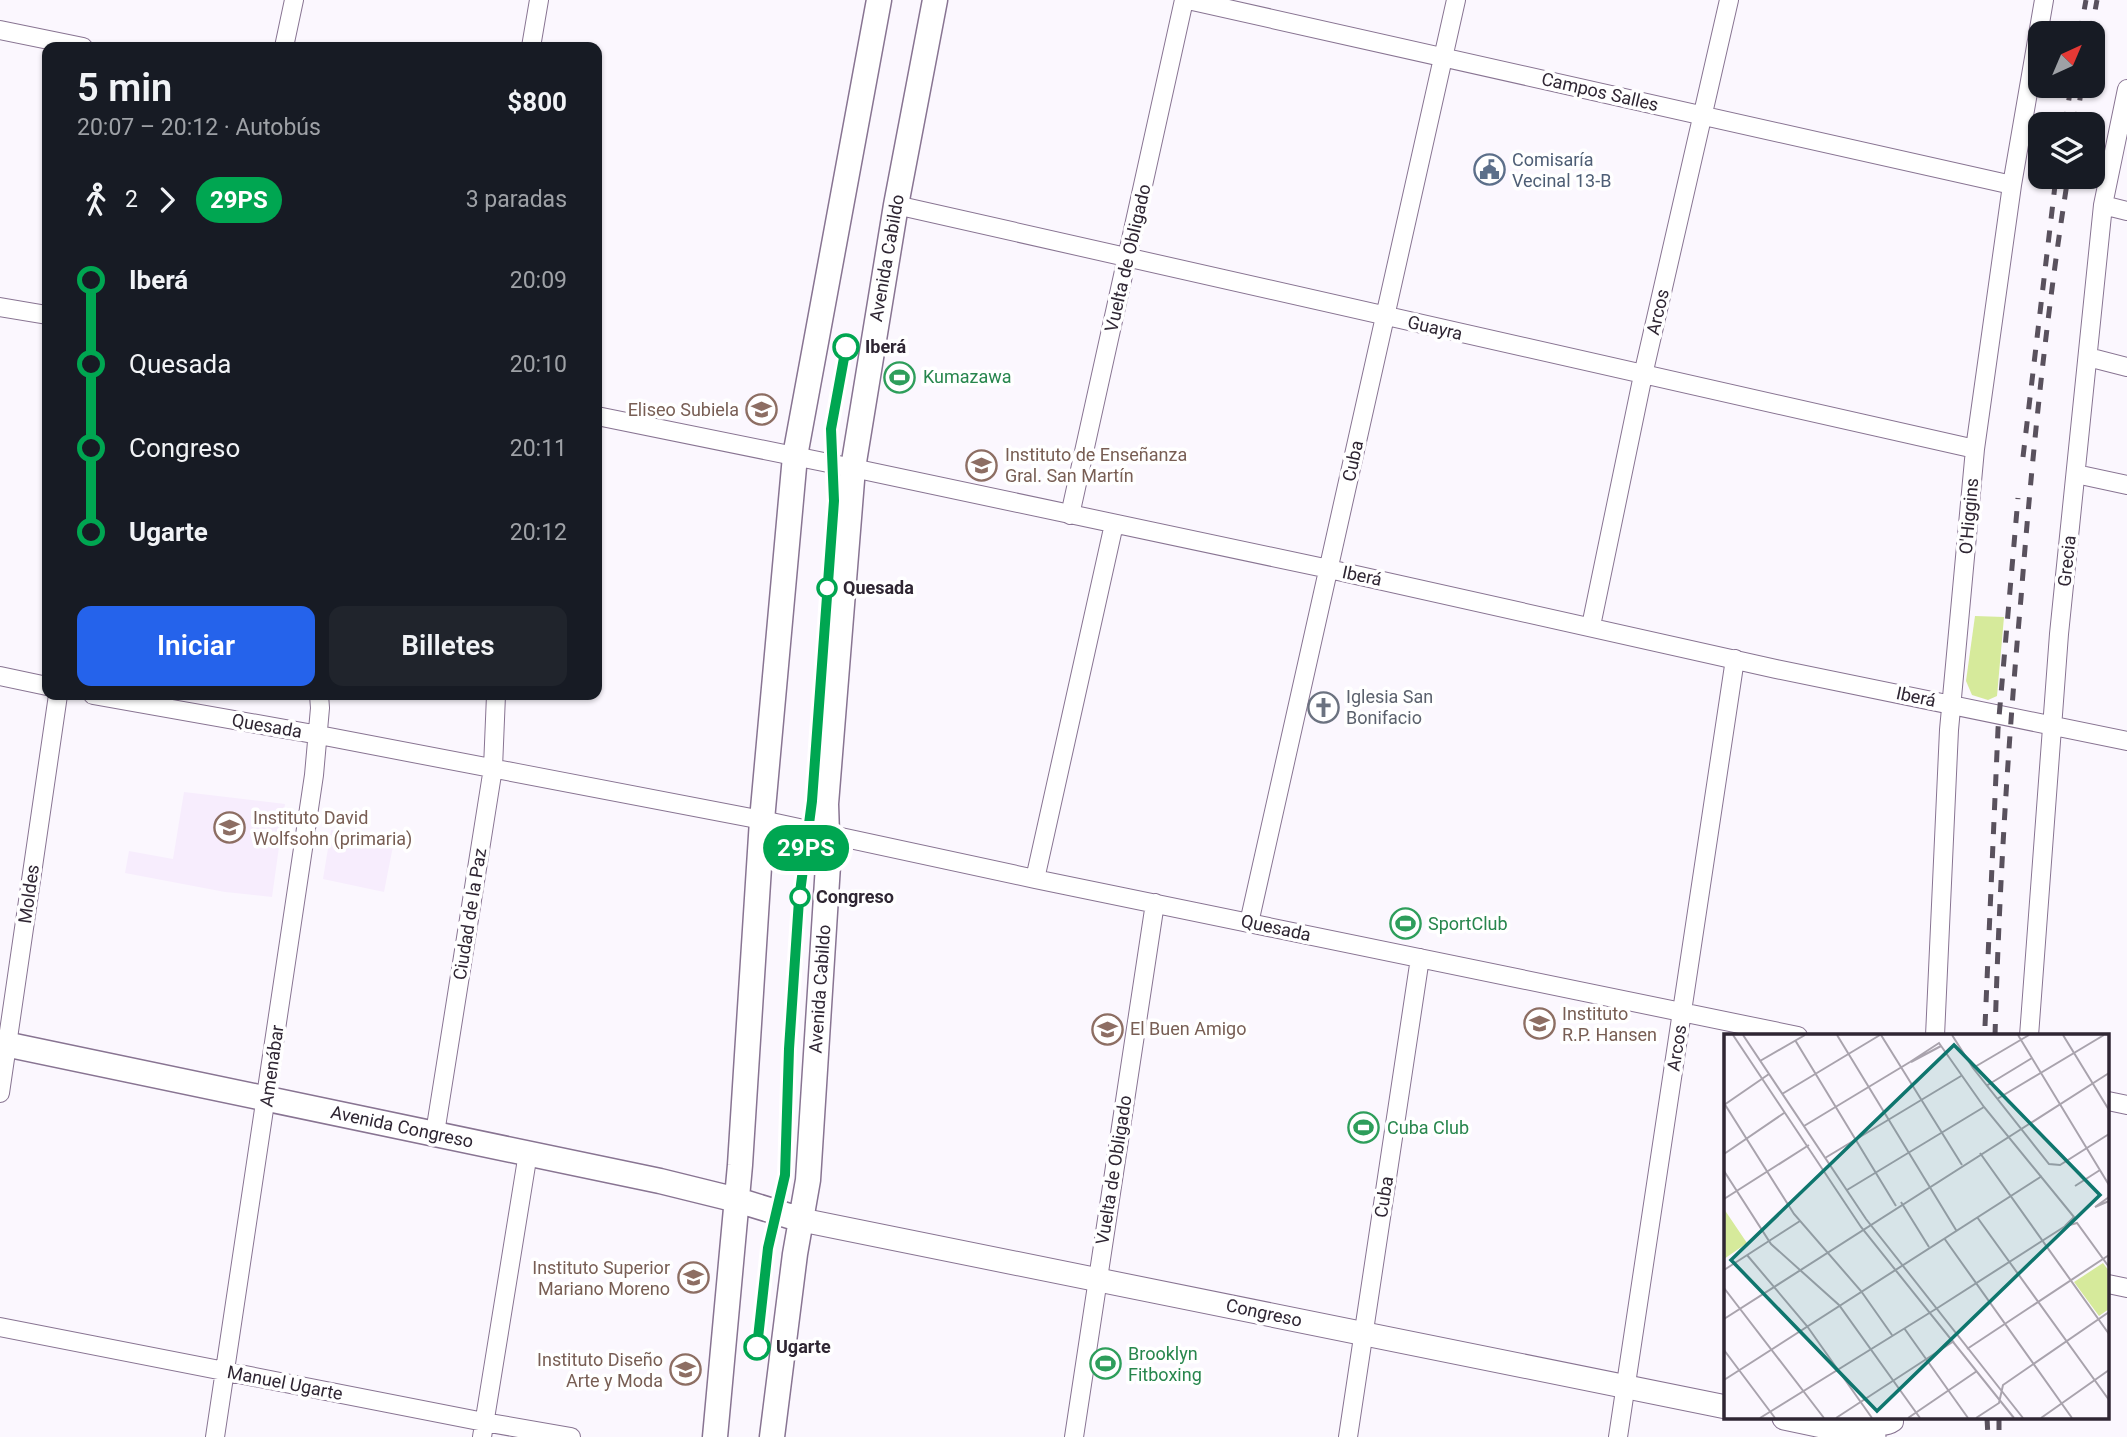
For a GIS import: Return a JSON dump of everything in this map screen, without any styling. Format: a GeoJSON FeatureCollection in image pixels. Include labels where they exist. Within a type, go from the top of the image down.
{"type":"FeatureCollection","features":[{"type":"Feature","properties":{"kind":"main road"},"geometry":{"type":"LineString","coordinates":[[715,1437],[737,1200],[762,820],[795,456],[879,0]]}},
{"type":"Feature","properties":{"kind":"main road","name":"Avenida Cabildo"},"geometry":{"type":"LineString","coordinates":[[772,1437],[795,1254],[808,1180],[828,865],[827,804],[853,468],[896,205],[935,0]]}},
{"type":"Feature","properties":{"kind":"main road","name":"Avenida Congreso"},"geometry":{"type":"LineString","coordinates":[[4,1043],[527,1153],[737,1200],[802,1220]]}},
{"type":"Feature","properties":{"kind":"street"},"geometry":{"type":"LineString","coordinates":[[285,42],[294,0]]}},
{"type":"Feature","properties":{"kind":"street"},"geometry":{"type":"LineString","coordinates":[[532,42],[539,0]]}},
{"type":"Feature","properties":{"kind":"street","name":"Campos Salles"},"geometry":{"type":"LineString","coordinates":[[1186,0],[2012,185]]}},
{"type":"Feature","properties":{"kind":"street","name":"Vuelta de Obligado"},"geometry":{"type":"LineString","coordinates":[[1070,515],[1186,0]]}},
{"type":"Feature","properties":{"kind":"street","name":"Cuba"},"geometry":{"type":"LineString","coordinates":[[1249,923],[1456,0]]}},
{"type":"Feature","properties":{"kind":"street","name":"Arcos"},"geometry":{"type":"LineString","coordinates":[[1591,626],[1643,375],[1729,0]]}},
{"type":"Feature","properties":{"kind":"street","name":"O'Higgins"},"geometry":{"type":"LineString","coordinates":[[1936,1034],[1951,705],[1975,449],[2012,185],[2044,0]]}},
{"type":"Feature","properties":{"kind":"street"},"geometry":{"type":"LineString","coordinates":[[0,30],[59,42]]}},
{"type":"Feature","properties":{"kind":"street","name":"Grecia"},"geometry":{"type":"LineString","coordinates":[[2029,1034],[2052,723],[2103,205],[2127,89]]}},
{"type":"Feature","properties":{"kind":"street","name":"Guayra"},"geometry":{"type":"LineString","coordinates":[[896,205],[1975,449]]}},
{"type":"Feature","properties":{"kind":"street"},"geometry":{"type":"LineString","coordinates":[[2103,205],[2127,211]]}},
{"type":"Feature","properties":{"kind":"street"},"geometry":{"type":"LineString","coordinates":[[0,307],[42,314]]}},
{"type":"Feature","properties":{"kind":"street"},"geometry":{"type":"LineString","coordinates":[[2088,357],[2127,367]]}},
{"type":"Feature","properties":{"kind":"street","name":"Iberá"},"geometry":{"type":"LineString","coordinates":[[602,417],[1329,569],[1735,659],[1951,705],[2052,723],[2127,741]]}},
{"type":"Feature","properties":{"kind":"street"},"geometry":{"type":"LineString","coordinates":[[2077,474],[2127,485]]}},
{"type":"Feature","properties":{"kind":"street"},"geometry":{"type":"LineString","coordinates":[[1035,879],[1114,524]]}},
{"type":"Feature","properties":{"kind":"street","name":"Arcos"},"geometry":{"type":"LineString","coordinates":[[1618,1437],[1735,659]]}},
{"type":"Feature","properties":{"kind":"street"},"geometry":{"type":"LineString","coordinates":[[0,677],[42,685]]}},
{"type":"Feature","properties":{"kind":"street","name":"Moldes"},"geometry":{"type":"LineString","coordinates":[[0,1093],[4,1043],[57,700]]}},
{"type":"Feature","properties":{"kind":"street","name":"Quesada"},"geometry":{"type":"LineString","coordinates":[[121,700],[762,820],[827,836],[1789,1034]]}},
{"type":"Feature","properties":{"kind":"street","name":"Amenábar"},"geometry":{"type":"LineString","coordinates":[[215,1437],[319,735],[319,700]]}},
{"type":"Feature","properties":{"kind":"street","name":"Ciudad de la Paz"},"geometry":{"type":"LineString","coordinates":[[435,1133],[493,768],[496,700]]}},
{"type":"Feature","properties":{"kind":"street","name":"Vuelta de Obligado"},"geometry":{"type":"LineString","coordinates":[[1074,1437],[1155,903]]}},
{"type":"Feature","properties":{"kind":"street","name":"Cuba"},"geometry":{"type":"LineString","coordinates":[[1348,1437],[1420,958]]}},
{"type":"Feature","properties":{"kind":"street"},"geometry":{"type":"LineString","coordinates":[[483,1430],[527,1153]]}},
{"type":"Feature","properties":{"kind":"street","name":"Congreso"},"geometry":{"type":"LineString","coordinates":[[802,1220],[1724,1406]]}},
{"type":"Feature","properties":{"kind":"street","name":"Manuel Ugarte"},"geometry":{"type":"LineString","coordinates":[[0,1327],[225,1371],[483,1430],[571,1437]]}},
{"type":"Feature","properties":{"kind":"street"},"geometry":{"type":"LineString","coordinates":[[1794,1420],[1874,1437]]}},
{"type":"Feature","properties":{"kind":"street"},"geometry":{"type":"LineString","coordinates":[[1810,1423],[1838,1420]]}},
{"type":"Feature","properties":{"kind":"street"},"geometry":{"type":"LineString","coordinates":[[1852,1420],[1879,1426],[1888,1426],[1894,1420]]}},
{"type":"Feature","properties":{"kind":"street"},"geometry":{"type":"LineString","coordinates":[[1810,1423],[1829,1437]]}},
{"type":"Feature","properties":{"kind":"shaded area","name":"Instituto David Wolfsohn (primaria)"},"geometry":{"type":"Polygon","coordinates":[[[184,792],[285,804],[272,897],[225,892],[125,873],[129,851],[173,859],[184,792]]]}},
{"type":"Feature","properties":{"kind":"shaded area"},"geometry":{"type":"Polygon","coordinates":[[[331,830],[394,841],[384,892],[323,879],[331,830]]]}},
{"type":"Feature","properties":{"kind":"green space"},"geometry":{"type":"Polygon","coordinates":[[[1975,616],[2004,617],[1997,696],[1988,700],[1972,695],[1966,681],[1975,616]]]}},
{"type":"Feature","properties":{"kind":"railway"},"geometry":{"type":"LineString","coordinates":[[2082,21],[2086,0]]}},
{"type":"Feature","properties":{"kind":"railway"},"geometry":{"type":"LineString","coordinates":[[2093,21],[2097,0]]}},
{"type":"Feature","properties":{"kind":"railway"},"geometry":{"type":"LineString","coordinates":[[2067,112],[2069,98]]}},
{"type":"Feature","properties":{"kind":"railway"},"geometry":{"type":"LineString","coordinates":[[2078,112],[2080,98]]}},
{"type":"Feature","properties":{"kind":"railway"},"geometry":{"type":"LineString","coordinates":[[2023,457],[2055,189]]}},
{"type":"Feature","properties":{"kind":"railway"},"geometry":{"type":"LineString","coordinates":[[1995,1034],[2005,817],[2025,545],[2046,334],[2066,189]]}},
{"type":"Feature","properties":{"kind":"railway"},"geometry":{"type":"LineString","coordinates":[[1985,1026],[1998,729],[2018,498]]}},
{"type":"Feature","properties":{"kind":"railway"},"geometry":{"type":"LineString","coordinates":[[1987,1420],[1988,1437]]}},
{"type":"Feature","properties":{"kind":"railway"},"geometry":{"type":"LineString","coordinates":[[1999,1420],[1999,1437]]}},
{"type":"Feature","properties":{"kind":"bus line","name":"29PS"},"geometry":{"type":"LineString","coordinates":[[757,1347],[768,1248],[785,1175],[789,1049],[799,900],[812,801],[834,501],[831,429],[846,347]]}},
{"type":"Feature","properties":{"kind":"place","name":"Comisaría Vecinal 13-B"},"geometry":{"type":"Point","coordinates":[1489,170]}},
{"type":"Feature","properties":{"kind":"place","name":"Iberá"},"geometry":{"type":"Point","coordinates":[846,347]}},
{"type":"Feature","properties":{"kind":"place","name":"Kumazawa"},"geometry":{"type":"Point","coordinates":[900,377]}},
{"type":"Feature","properties":{"kind":"place","name":"Eliseo Subiela"},"geometry":{"type":"Point","coordinates":[762,410]}},
{"type":"Feature","properties":{"kind":"place","name":"Instituto de Enseñanza Gral. San Martín"},"geometry":{"type":"Point","coordinates":[982,465]}},
{"type":"Feature","properties":{"kind":"place","name":"Quesada"},"geometry":{"type":"Point","coordinates":[827,588]}},
{"type":"Feature","properties":{"kind":"place","name":"Iglesia San Bonifacio"},"geometry":{"type":"Point","coordinates":[1323,707]}},
{"type":"Feature","properties":{"kind":"place","name":"Instituto David Wolfsohn (primaria)"},"geometry":{"type":"Point","coordinates":[230,828]}},
{"type":"Feature","properties":{"kind":"place","name":"Congreso"},"geometry":{"type":"Point","coordinates":[800,897]}},
{"type":"Feature","properties":{"kind":"place","name":"SportClub"},"geometry":{"type":"Point","coordinates":[1405,924]}},
{"type":"Feature","properties":{"kind":"place","name":"Instituto R.P. Hansen"},"geometry":{"type":"Point","coordinates":[1539,1024]}},
{"type":"Feature","properties":{"kind":"place","name":"El Buen Amigo"},"geometry":{"type":"Point","coordinates":[1107,1029]}},
{"type":"Feature","properties":{"kind":"place","name":"Cuba Club"},"geometry":{"type":"Point","coordinates":[1364,1128]}},
{"type":"Feature","properties":{"kind":"place","name":"Instituto Superior Mariano Moreno"},"geometry":{"type":"Point","coordinates":[693,1278]}},
{"type":"Feature","properties":{"kind":"place","name":"Ugarte"},"geometry":{"type":"Point","coordinates":[757,1347]}},
{"type":"Feature","properties":{"kind":"place","name":"Brooklyn Fitboxing"},"geometry":{"type":"Point","coordinates":[1105,1364]}},
{"type":"Feature","properties":{"kind":"place","name":"Instituto Diseño Arte y Moda"},"geometry":{"type":"Point","coordinates":[686,1370]}}]}
